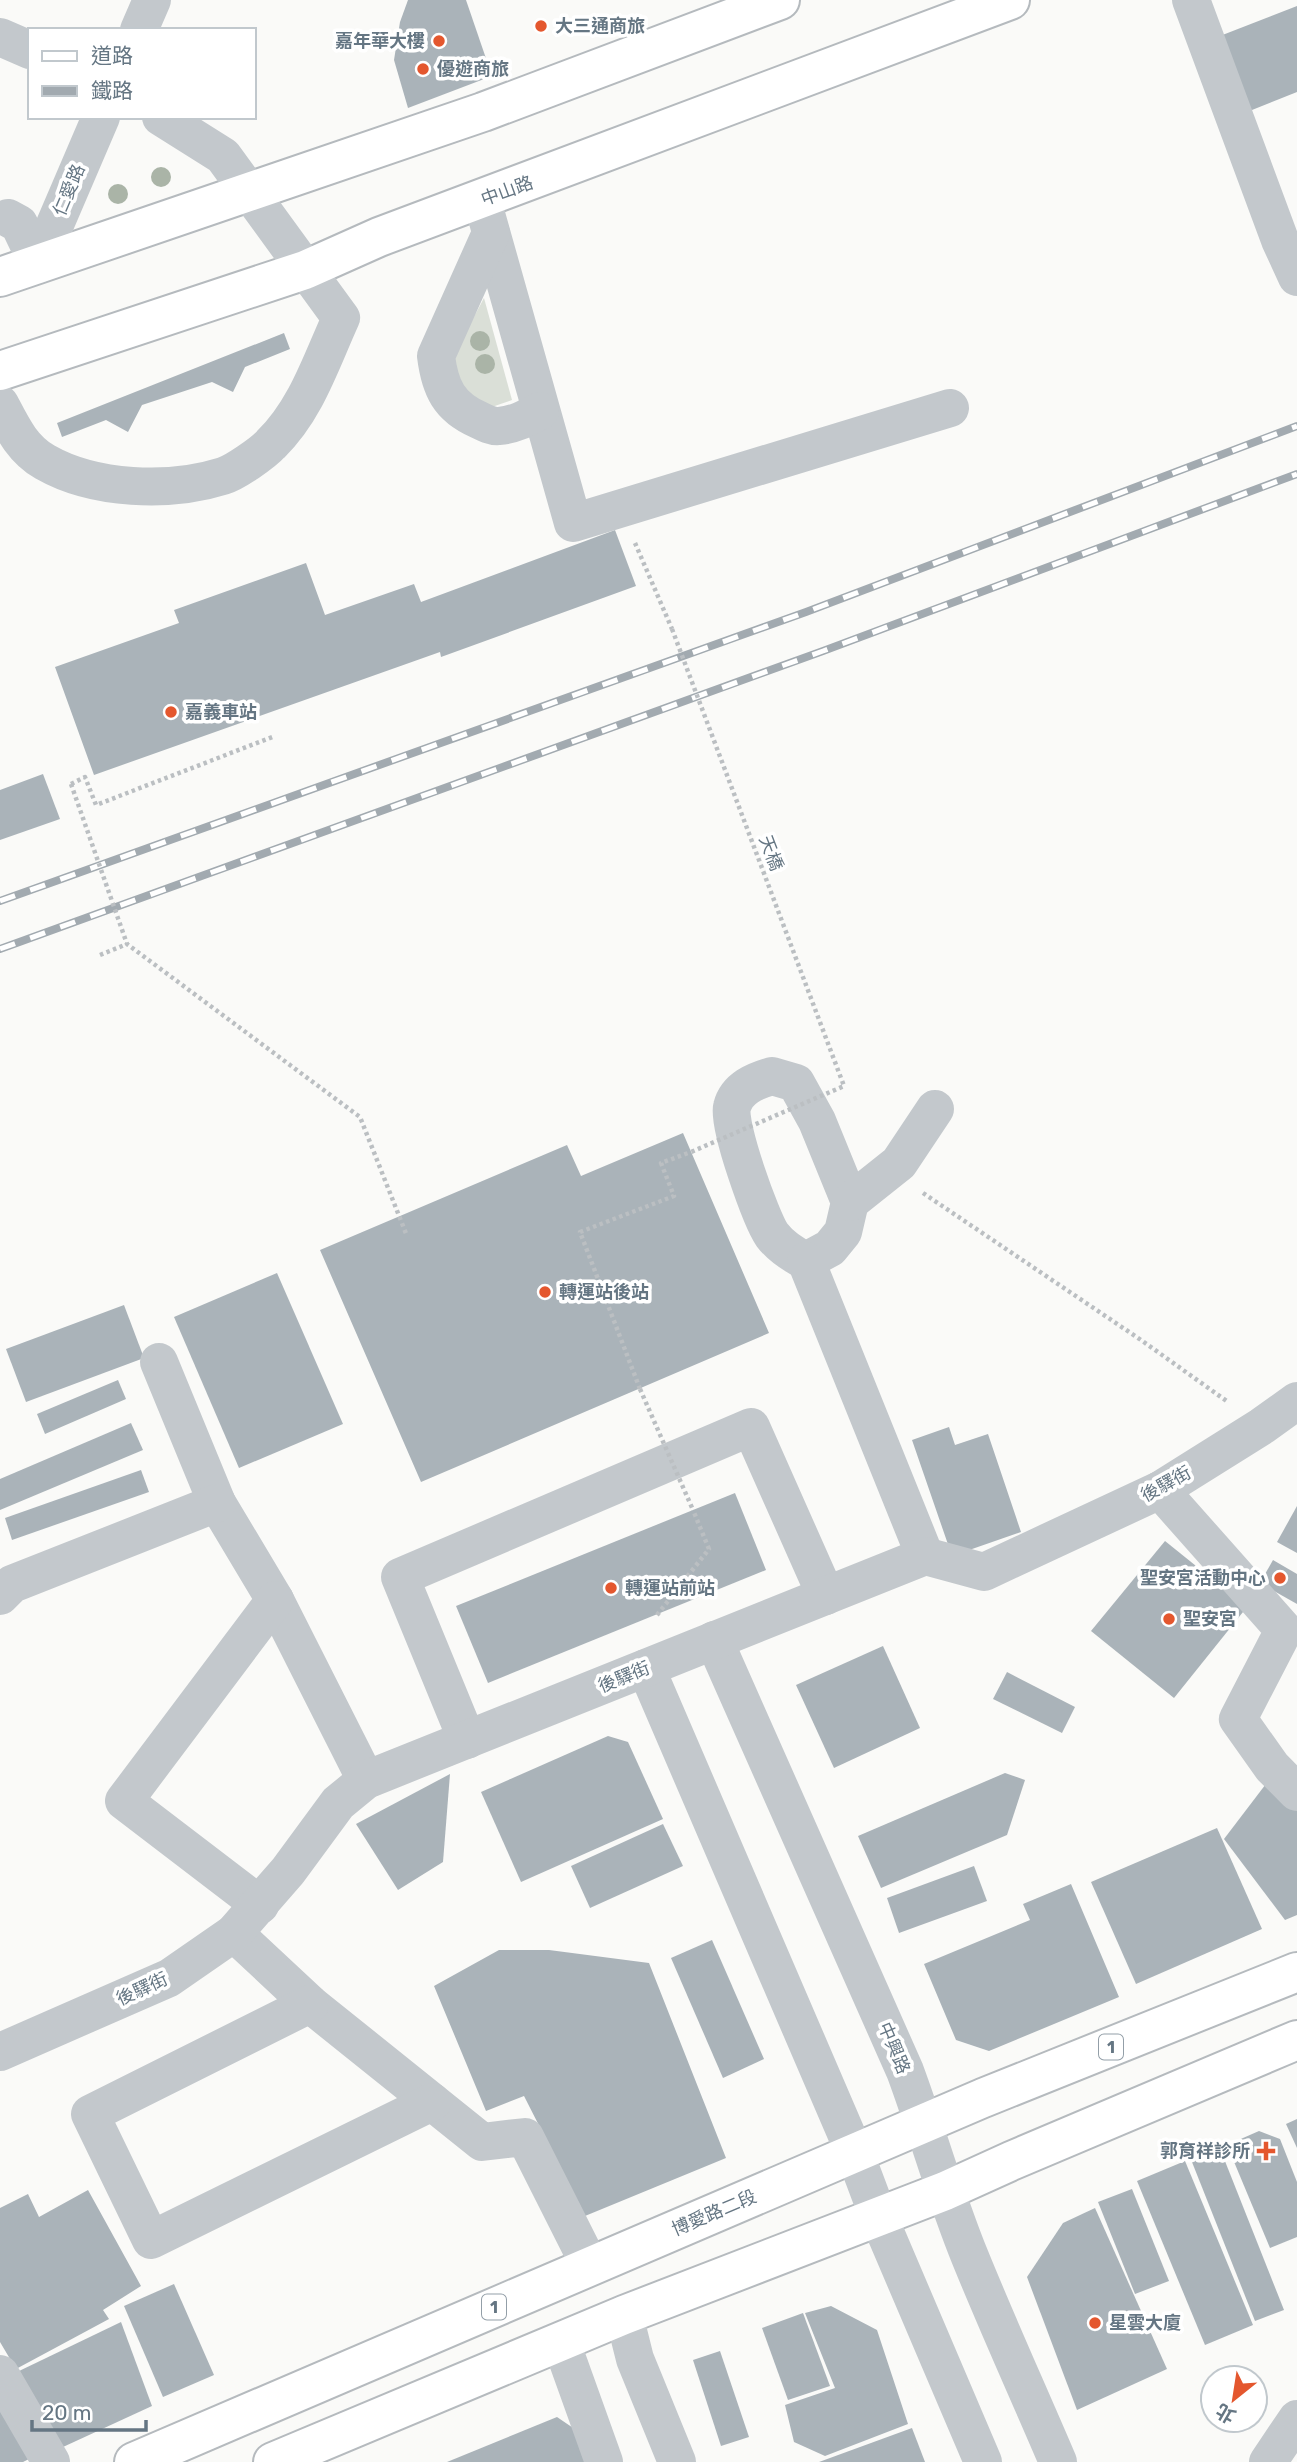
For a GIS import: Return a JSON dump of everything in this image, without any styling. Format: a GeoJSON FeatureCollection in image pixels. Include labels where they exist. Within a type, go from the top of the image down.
{"type":"FeatureCollection","features":[{"type":"Feature","properties":{"kind":"main road"},"geometry":{"type":"LineString","coordinates":[[0,277],[483,113],[780,0]]}},
{"type":"Feature","properties":{"kind":"main road","name":"中山路"},"geometry":{"type":"LineString","coordinates":[[0,371],[305,270],[379,237],[486,217],[1006,0]]}},
{"type":"Feature","properties":{"kind":"main road","name":"博愛路二段"},"geometry":{"type":"LineString","coordinates":[[134,2462],[983,2098],[1297,1972]]}},
{"type":"Feature","properties":{"kind":"main road"},"geometry":{"type":"LineString","coordinates":[[273,2462],[624,2315],[945,2192],[1011,2161],[1297,2040]]}},
{"type":"Feature","properties":{"kind":"street"},"geometry":{"type":"LineString","coordinates":[[140,28],[152,0]]}},
{"type":"Feature","properties":{"kind":"street"},"geometry":{"type":"LineString","coordinates":[[1191,0],[1289,236],[1297,277]]}},
{"type":"Feature","properties":{"kind":"street"},"geometry":{"type":"LineString","coordinates":[[0,37],[28,49]]}},
{"type":"Feature","properties":{"kind":"street","name":"仁愛路"},"geometry":{"type":"LineString","coordinates":[[38,264],[100,119]]}},
{"type":"Feature","properties":{"kind":"street"},"geometry":{"type":"LineString","coordinates":[[0,404],[18,440],[44,462],[90,480],[125,486],[173,485],[225,476],[271,445],[302,405],[341,318],[223,156],[164,119]]}},
{"type":"Feature","properties":{"kind":"street"},"geometry":{"type":"LineString","coordinates":[[486,217],[436,356],[438,371],[447,397],[460,409],[497,427],[518,422],[540,411]]}},
{"type":"Feature","properties":{"kind":"street"},"geometry":{"type":"LineString","coordinates":[[486,217],[573,523],[950,408]]}},
{"type":"Feature","properties":{"kind":"street"},"geometry":{"type":"LineString","coordinates":[[8,218],[19,224],[38,264]]}},
{"type":"Feature","properties":{"kind":"street"},"geometry":{"type":"LineString","coordinates":[[806,1261],[830,1248],[843,1232],[850,1202],[817,1121],[796,1083],[772,1076],[755,1081],[739,1091],[731,1109],[737,1149],[771,1233],[789,1252],[806,1261],[925,1556]]}},
{"type":"Feature","properties":{"kind":"street"},"geometry":{"type":"LineString","coordinates":[[850,1202],[899,1163],[935,1109]]}},
{"type":"Feature","properties":{"kind":"street"},"geometry":{"type":"LineString","coordinates":[[159,1362],[217,1503],[275,1600],[366,1780]]}},
{"type":"Feature","properties":{"kind":"street","name":"後驛街"},"geometry":{"type":"LineString","coordinates":[[0,2052],[169,1978],[234,1933],[260,1905],[338,1803],[366,1780],[925,1556],[984,1572],[1160,1490],[1297,1401]]}},
{"type":"Feature","properties":{"kind":"street"},"geometry":{"type":"LineString","coordinates":[[467,1740],[400,1577],[751,1427],[826,1595]]}},
{"type":"Feature","properties":{"kind":"street"},"geometry":{"type":"LineString","coordinates":[[1160,1490],[1284,1630],[1238,1720],[1272,1767],[1297,1792]]}},
{"type":"Feature","properties":{"kind":"street"},"geometry":{"type":"LineString","coordinates":[[0,1596],[12,1584],[217,1503]]}},
{"type":"Feature","properties":{"kind":"street"},"geometry":{"type":"LineString","coordinates":[[260,1905],[124,1801],[275,1600]]}},
{"type":"Feature","properties":{"kind":"street","name":"中興路"},"geometry":{"type":"LineString","coordinates":[[714,1640],[905,2071],[925,2124],[945,2192],[970,2257],[1058,2462]]}},
{"type":"Feature","properties":{"kind":"street"},"geometry":{"type":"LineString","coordinates":[[646,1668],[855,2154],[879,2218],[983,2462]]}},
{"type":"Feature","properties":{"kind":"street"},"geometry":{"type":"LineString","coordinates":[[234,1933],[310,2004],[482,2142],[525,2137],[590,2266]]}},
{"type":"Feature","properties":{"kind":"street"},"geometry":{"type":"LineString","coordinates":[[310,2004],[90,2114],[151,2240],[432,2102]]}},
{"type":"Feature","properties":{"kind":"street"},"geometry":{"type":"LineString","coordinates":[[624,2315],[635,2359],[677,2462]]}},
{"type":"Feature","properties":{"kind":"street"},"geometry":{"type":"LineString","coordinates":[[561,2342],[604,2462]]}},
{"type":"Feature","properties":{"kind":"street"},"geometry":{"type":"LineString","coordinates":[[0,2374],[51,2462]]}},
{"type":"Feature","properties":{"kind":"street"},"geometry":{"type":"LineString","coordinates":[[1268,2462],[1297,2419]]}},
{"type":"Feature","properties":{"kind":"path","name":"天橋"},"geometry":{"type":"LineString","coordinates":[[636,544],[672,629],[844,1086],[661,1163],[674,1196],[579,1232],[640,1390],[709,1549],[657,1615],[664,1616]]}},
{"type":"Feature","properties":{"kind":"path"},"geometry":{"type":"LineString","coordinates":[[275,736],[96,805],[85,777],[71,784],[127,944],[360,1117],[407,1236]]}},
{"type":"Feature","properties":{"kind":"path"},"geometry":{"type":"LineString","coordinates":[[100,955],[127,944]]}},
{"type":"Feature","properties":{"kind":"path"},"geometry":{"type":"LineString","coordinates":[[920,1192],[1141,1340],[1262,1426]]}},
{"type":"Feature","properties":{"kind":"shaded area"},"geometry":{"type":"Polygon","coordinates":[[[484,298],[512,400],[489,408],[468,399],[452,358],[484,298]]]}},
{"type":"Feature","properties":{"kind":"building","name":"嘉年華大樓"},"geometry":{"type":"Polygon","coordinates":[[[408,0],[466,0],[492,76],[408,108],[394,60],[400,22],[408,0]]]}},
{"type":"Feature","properties":{"kind":"building"},"geometry":{"type":"Polygon","coordinates":[[[1297,6],[1297,92],[1237,116],[1207,41],[1297,6]]]}},
{"type":"Feature","properties":{"kind":"building"},"geometry":{"type":"Polygon","coordinates":[[[284,333],[290,349],[245,367],[233,392],[212,382],[142,405],[128,432],[106,420],[62,437],[57,423],[284,333]]]}},
{"type":"Feature","properties":{"kind":"building","name":"嘉義車站"},"geometry":{"type":"Polygon","coordinates":[[[615,530],[636,586],[441,657],[440,652],[94,775],[55,667],[179,623],[174,610],[306,563],[325,615],[414,584],[421,602],[615,530]]]}},
{"type":"Feature","properties":{"kind":"building"},"geometry":{"type":"Polygon","coordinates":[[[43,774],[60,819],[0,840],[0,790],[43,774]]]}},
{"type":"Feature","properties":{"kind":"building","name":"轉運站後站"},"geometry":{"type":"Polygon","coordinates":[[[683,1133],[769,1333],[421,1482],[320,1250],[567,1145],[581,1176],[683,1133]]]}},
{"type":"Feature","properties":{"kind":"building"},"geometry":{"type":"Polygon","coordinates":[[[277,1273],[343,1424],[239,1468],[174,1317],[277,1273]]]}},
{"type":"Feature","properties":{"kind":"building"},"geometry":{"type":"Polygon","coordinates":[[[124,1305],[144,1358],[26,1402],[6,1349],[124,1305]]]}},
{"type":"Feature","properties":{"kind":"building"},"geometry":{"type":"Polygon","coordinates":[[[118,1380],[126,1399],[45,1434],[37,1414],[118,1380]]]}},
{"type":"Feature","properties":{"kind":"building"},"geometry":{"type":"Polygon","coordinates":[[[131,1423],[143,1450],[0,1510],[0,1479],[131,1423]]]}},
{"type":"Feature","properties":{"kind":"building"},"geometry":{"type":"Polygon","coordinates":[[[949,1427],[955,1445],[988,1434],[1021,1532],[952,1556],[912,1440],[949,1427]]]}},
{"type":"Feature","properties":{"kind":"building"},"geometry":{"type":"Polygon","coordinates":[[[141,1470],[149,1492],[12,1540],[5,1518],[141,1470]]]}},
{"type":"Feature","properties":{"kind":"building","name":"轉運站前站"},"geometry":{"type":"Polygon","coordinates":[[[735,1493],[766,1570],[488,1683],[456,1606],[735,1493]]]}},
{"type":"Feature","properties":{"kind":"building"},"geometry":{"type":"Polygon","coordinates":[[[1297,1506],[1297,1553],[1277,1542],[1297,1506]]]}},
{"type":"Feature","properties":{"kind":"building","name":"聖安宮"},"geometry":{"type":"Polygon","coordinates":[[[1165,1541],[1247,1607],[1174,1698],[1091,1631],[1165,1541]]]}},
{"type":"Feature","properties":{"kind":"building","name":"聖安宮活動中心"},"geometry":{"type":"Polygon","coordinates":[[[1273,1560],[1297,1574],[1297,1604],[1260,1583],[1273,1560]]]}},
{"type":"Feature","properties":{"kind":"building"},"geometry":{"type":"Polygon","coordinates":[[[883,1646],[920,1728],[834,1768],[796,1685],[883,1646]]]}},
{"type":"Feature","properties":{"kind":"building"},"geometry":{"type":"Polygon","coordinates":[[[1007,1672],[1075,1707],[1062,1733],[993,1699],[1007,1672]]]}},
{"type":"Feature","properties":{"kind":"building"},"geometry":{"type":"Polygon","coordinates":[[[608,1736],[628,1742],[663,1819],[521,1882],[481,1792],[608,1736]]]}},
{"type":"Feature","properties":{"kind":"building"},"geometry":{"type":"Polygon","coordinates":[[[1005,1773],[1025,1780],[1007,1835],[881,1888],[858,1836],[1005,1773]]]}},
{"type":"Feature","properties":{"kind":"building"},"geometry":{"type":"Polygon","coordinates":[[[450,1774],[443,1862],[398,1890],[356,1824],[450,1774]]]}},
{"type":"Feature","properties":{"kind":"building"},"geometry":{"type":"Polygon","coordinates":[[[1272,1776],[1297,1805],[1297,1915],[1285,1920],[1224,1839],[1272,1776]]]}},
{"type":"Feature","properties":{"kind":"building"},"geometry":{"type":"Polygon","coordinates":[[[663,1824],[683,1866],[590,1908],[571,1866],[663,1824]]]}},
{"type":"Feature","properties":{"kind":"building"},"geometry":{"type":"Polygon","coordinates":[[[1217,1828],[1262,1929],[1136,1984],[1091,1882],[1217,1828]]]}},
{"type":"Feature","properties":{"kind":"building"},"geometry":{"type":"Polygon","coordinates":[[[974,1866],[987,1901],[899,1933],[887,1898],[974,1866]]]}},
{"type":"Feature","properties":{"kind":"building"},"geometry":{"type":"Polygon","coordinates":[[[1071,1884],[1119,1997],[989,2051],[956,2040],[924,1964],[1030,1920],[1023,1904],[1071,1884]]]}},
{"type":"Feature","properties":{"kind":"building"},"geometry":{"type":"Polygon","coordinates":[[[712,1940],[764,2059],[723,2078],[671,1958],[712,1940]]]}},
{"type":"Feature","properties":{"kind":"building"},"geometry":{"type":"Polygon","coordinates":[[[499,1950],[549,1950],[649,1963],[726,2158],[585,2216],[524,2096],[486,2111],[434,1986],[499,1950]]]}},
{"type":"Feature","properties":{"kind":"building"},"geometry":{"type":"Polygon","coordinates":[[[1297,2119],[1297,2148],[1286,2124],[1297,2119]]]}},
{"type":"Feature","properties":{"kind":"building"},"geometry":{"type":"Polygon","coordinates":[[[1259,2131],[1280,2139],[1297,2182],[1297,2237],[1270,2248],[1227,2145],[1259,2131]]]}},
{"type":"Feature","properties":{"kind":"building"},"geometry":{"type":"Polygon","coordinates":[[[1219,2146],[1284,2310],[1255,2321],[1190,2157],[1219,2146]]]}},
{"type":"Feature","properties":{"kind":"building"},"geometry":{"type":"Polygon","coordinates":[[[1185,2161],[1253,2325],[1205,2345],[1137,2181],[1185,2161]]]}},
{"type":"Feature","properties":{"kind":"building"},"geometry":{"type":"Polygon","coordinates":[[[1132,2189],[1169,2281],[1135,2294],[1098,2202],[1132,2189]]]}},
{"type":"Feature","properties":{"kind":"building"},"geometry":{"type":"Polygon","coordinates":[[[88,2190],[141,2286],[103,2310],[109,2319],[16,2369],[0,2342],[0,2208],[28,2194],[39,2217],[88,2190]]]}},
{"type":"Feature","properties":{"kind":"building","name":"星雲大廈"},"geometry":{"type":"Polygon","coordinates":[[[1095,2208],[1167,2369],[1077,2410],[1027,2277],[1063,2223],[1095,2208]]]}},
{"type":"Feature","properties":{"kind":"building"},"geometry":{"type":"Polygon","coordinates":[[[174,2284],[214,2375],[163,2397],[124,2306],[174,2284]]]}},
{"type":"Feature","properties":{"kind":"building"},"geometry":{"type":"Polygon","coordinates":[[[831,2306],[877,2330],[908,2424],[825,2456],[794,2442],[785,2405],[835,2388],[805,2313],[831,2306]]]}},
{"type":"Feature","properties":{"kind":"building"},"geometry":{"type":"Polygon","coordinates":[[[803,2313],[830,2386],[788,2400],[762,2328],[803,2313]]]}},
{"type":"Feature","properties":{"kind":"building"},"geometry":{"type":"Polygon","coordinates":[[[121,2322],[152,2406],[63,2447],[17,2372],[121,2322]]]}},
{"type":"Feature","properties":{"kind":"building"},"geometry":{"type":"Polygon","coordinates":[[[720,2351],[749,2437],[721,2446],[693,2360],[720,2351]]]}},
{"type":"Feature","properties":{"kind":"building"},"geometry":{"type":"Polygon","coordinates":[[[0,2404],[35,2456],[23,2462],[0,2462],[0,2404]]]}},
{"type":"Feature","properties":{"kind":"building"},"geometry":{"type":"Polygon","coordinates":[[[557,2417],[582,2434],[592,2462],[447,2462],[557,2417]]]}},
{"type":"Feature","properties":{"kind":"building"},"geometry":{"type":"Polygon","coordinates":[[[912,2428],[925,2462],[819,2462],[912,2428]]]}},
{"type":"Feature","properties":{"kind":"railway"},"geometry":{"type":"LineString","coordinates":[[0,901],[806,612],[1297,426]]}},
{"type":"Feature","properties":{"kind":"railway"},"geometry":{"type":"LineString","coordinates":[[0,949],[823,651],[1297,474]]}},
{"type":"Feature","properties":{"kind":"place","name":"大三通商旅"},"geometry":{"type":"Point","coordinates":[541,26]}},
{"type":"Feature","properties":{"kind":"place","name":"嘉年華大樓"},"geometry":{"type":"Point","coordinates":[439,41]}},
{"type":"Feature","properties":{"kind":"place","name":"優遊商旅"},"geometry":{"type":"Point","coordinates":[423,69]}},
{"type":"Feature","properties":{"kind":"place","name":"嘉義車站"},"geometry":{"type":"Point","coordinates":[171,712]}},
{"type":"Feature","properties":{"kind":"place","name":"轉運站後站"},"geometry":{"type":"Point","coordinates":[545,1292]}},
{"type":"Feature","properties":{"kind":"place","name":"聖安宮活動中心"},"geometry":{"type":"Point","coordinates":[1280,1578]}},
{"type":"Feature","properties":{"kind":"place","name":"轉運站前站"},"geometry":{"type":"Point","coordinates":[611,1588]}},
{"type":"Feature","properties":{"kind":"place","name":"聖安宮"},"geometry":{"type":"Point","coordinates":[1169,1619]}},
{"type":"Feature","properties":{"kind":"place","name":"郭育祥診所"},"geometry":{"type":"Point","coordinates":[1266,2151]}},
{"type":"Feature","properties":{"kind":"place","name":"星雲大廈"},"geometry":{"type":"Point","coordinates":[1095,2323]}}]}
